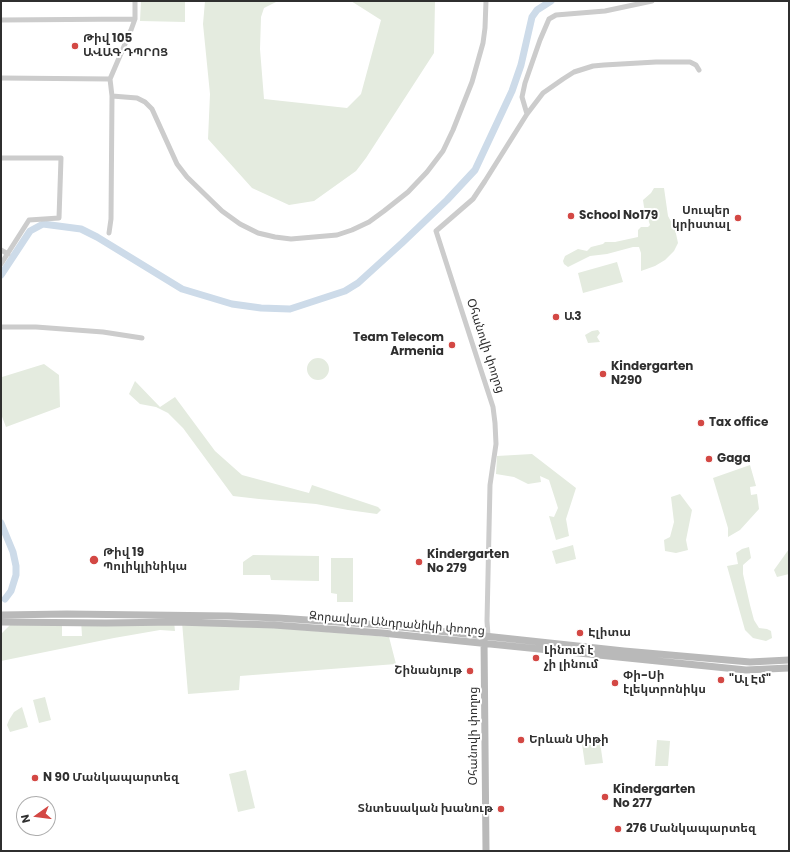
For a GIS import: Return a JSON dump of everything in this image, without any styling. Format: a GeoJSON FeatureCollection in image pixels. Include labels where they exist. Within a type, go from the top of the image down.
{"type":"FeatureCollection","features":[{"type":"Feature","properties":{"kind":"main road","name":"Զորավար Անդրանիկի փողոց"},"geometry":{"type":"LineString","coordinates":[[1,615],[68,614],[260,624],[324,625],[747,662],[789,660]]}},
{"type":"Feature","properties":{"kind":"main road","name":"Զորավար Անդրանիկի փողոց"},"geometry":{"type":"LineString","coordinates":[[1,622],[106,623],[176,619]]}},
{"type":"Feature","properties":{"kind":"main road","name":"Զորավար Անդրանիկի փողոց"},"geometry":{"type":"LineString","coordinates":[[486,639],[630,659],[746,670],[789,668]]}},
{"type":"Feature","properties":{"kind":"main road","name":"Օհանովի փողոց"},"geometry":{"type":"LineString","coordinates":[[486,639],[486,851]]}},
{"type":"Feature","properties":{"kind":"main road","name":"Օհանովի փողոց"},"geometry":{"type":"LineString","coordinates":[[486,639],[490,851]]}},
{"type":"Feature","properties":{"kind":"street"},"geometry":{"type":"LineString","coordinates":[[109,233],[112,219],[112,96],[110,79],[135,18],[136,1]]}},
{"type":"Feature","properties":{"kind":"street"},"geometry":{"type":"LineString","coordinates":[[112,96],[137,98],[145,102],[152,109],[177,164],[187,177],[222,212],[240,224],[258,233],[275,238],[291,239],[337,235],[369,222],[408,192],[443,151],[472,82],[483,43],[486,1]]}},
{"type":"Feature","properties":{"kind":"street"},"geometry":{"type":"LineString","coordinates":[[527,114],[522,97],[524,83],[540,40],[550,20],[556,15],[605,11],[652,1]]}},
{"type":"Feature","properties":{"kind":"street"},"geometry":{"type":"LineString","coordinates":[[1,20],[135,18]]}},
{"type":"Feature","properties":{"kind":"street","name":"Օհանովի փողոց"},"geometry":{"type":"LineString","coordinates":[[486,639],[490,485],[496,444],[495,423],[493,407],[436,231],[473,199],[527,114],[543,93],[574,72],[594,66],[656,62],[690,62],[696,65],[698,70]]}},
{"type":"Feature","properties":{"kind":"street"},"geometry":{"type":"LineString","coordinates":[[1,78],[110,79]]}},
{"type":"Feature","properties":{"kind":"street"},"geometry":{"type":"LineString","coordinates":[[1,158],[61,158],[59,218],[29,220],[1,264]]}},
{"type":"Feature","properties":{"kind":"street"},"geometry":{"type":"LineString","coordinates":[[1,250],[8,254]]}},
{"type":"Feature","properties":{"kind":"street"},"geometry":{"type":"LineString","coordinates":[[1,327],[36,327],[103,332],[142,338]]}},
{"type":"Feature","properties":{"kind":"shaded area"},"geometry":{"type":"Polygon","coordinates":[[[141,1],[185,1],[185,22],[140,21],[141,1]]]}},
{"type":"Feature","properties":{"kind":"shaded area"},"geometry":{"type":"Polygon","coordinates":[[[205,1],[278,1],[264,8],[261,17],[260,49],[264,99],[347,108],[361,94],[381,20],[351,1],[435,1],[434,53],[356,171],[314,201],[289,205],[252,188],[208,139],[210,94],[203,24],[205,1]]]}},
{"type":"Feature","properties":{"kind":"shaded area"},"geometry":{"type":"Polygon","coordinates":[[[654,188],[664,188],[668,216],[675,229],[678,243],[674,251],[665,260],[655,266],[641,271],[641,253],[639,247],[633,247],[607,254],[590,256],[568,267],[564,264],[563,261],[565,256],[578,249],[587,251],[591,247],[603,244],[605,242],[615,242],[638,237],[638,230],[641,227],[648,227],[650,225],[643,200],[654,188]]]}},
{"type":"Feature","properties":{"kind":"shaded area"},"geometry":{"type":"Polygon","coordinates":[[[617,262],[623,282],[583,293],[578,273],[617,262]]]}},
{"type":"Feature","properties":{"kind":"shaded area"},"geometry":{"type":"Polygon","coordinates":[[[598,330],[600,333],[597,337],[600,342],[588,343],[585,335],[592,331],[598,330]]]}},
{"type":"Feature","properties":{"kind":"shaded area"},"geometry":{"type":"Polygon","coordinates":[[[318,358],[326,361],[329,369],[326,377],[318,380],[310,377],[307,369],[310,361],[318,358]]]}},
{"type":"Feature","properties":{"kind":"shaded area"},"geometry":{"type":"Polygon","coordinates":[[[44,364],[59,375],[60,407],[6,427],[1,414],[2,377],[44,364]]]}},
{"type":"Feature","properties":{"kind":"shaded area"},"geometry":{"type":"Polygon","coordinates":[[[135,381],[160,407],[175,397],[215,451],[242,475],[309,493],[312,485],[378,507],[381,510],[377,514],[316,504],[233,496],[183,428],[168,413],[156,407],[140,404],[129,394],[135,381]]]}},
{"type":"Feature","properties":{"kind":"shaded area"},"geometry":{"type":"Polygon","coordinates":[[[532,454],[576,488],[566,519],[569,536],[556,540],[549,516],[554,517],[558,508],[549,480],[540,476],[541,482],[528,484],[514,477],[496,474],[497,456],[532,454]]]}},
{"type":"Feature","properties":{"kind":"shaded area"},"geometry":{"type":"Polygon","coordinates":[[[750,465],[756,486],[750,487],[751,495],[757,494],[759,509],[740,530],[728,537],[728,528],[713,478],[750,465]]]}},
{"type":"Feature","properties":{"kind":"shaded area"},"geometry":{"type":"Polygon","coordinates":[[[680,494],[692,510],[686,540],[688,550],[676,553],[665,551],[664,540],[670,537],[674,522],[671,497],[680,494]]]}},
{"type":"Feature","properties":{"kind":"shaded area"},"geometry":{"type":"Polygon","coordinates":[[[573,545],[576,559],[556,564],[552,551],[573,545]]]}},
{"type":"Feature","properties":{"kind":"shaded area"},"geometry":{"type":"Polygon","coordinates":[[[749,547],[751,558],[743,565],[743,574],[754,620],[759,628],[771,631],[772,638],[766,641],[753,638],[745,630],[727,566],[738,564],[736,553],[749,547]]]}},
{"type":"Feature","properties":{"kind":"shaded area"},"geometry":{"type":"Polygon","coordinates":[[[789,549],[789,574],[777,577],[774,570],[789,549]]]}},
{"type":"Feature","properties":{"kind":"shaded area"},"geometry":{"type":"Polygon","coordinates":[[[253,555],[319,556],[319,581],[271,580],[270,575],[243,575],[243,562],[253,555]]]}},
{"type":"Feature","properties":{"kind":"shaded area"},"geometry":{"type":"Polygon","coordinates":[[[331,558],[353,558],[353,602],[337,602],[337,594],[331,593],[331,558]]]}},
{"type":"Feature","properties":{"kind":"shaded area"},"geometry":{"type":"Polygon","coordinates":[[[62,620],[62,636],[82,636],[81,620],[174,621],[175,631],[160,630],[1,661],[1,634],[12,623],[62,620]]]}},
{"type":"Feature","properties":{"kind":"shaded area"},"geometry":{"type":"Polygon","coordinates":[[[182,622],[389,637],[396,664],[240,676],[239,690],[188,694],[182,622]]]}},
{"type":"Feature","properties":{"kind":"shaded area"},"geometry":{"type":"Polygon","coordinates":[[[45,697],[51,720],[39,723],[33,700],[45,697]]]}},
{"type":"Feature","properties":{"kind":"shaded area"},"geometry":{"type":"Polygon","coordinates":[[[22,707],[28,727],[10,732],[7,725],[9,720],[14,712],[22,707]]]}},
{"type":"Feature","properties":{"kind":"shaded area"},"geometry":{"type":"Polygon","coordinates":[[[599,735],[603,763],[585,765],[581,737],[599,735]]]}},
{"type":"Feature","properties":{"kind":"shaded area"},"geometry":{"type":"Polygon","coordinates":[[[657,740],[670,741],[668,766],[655,766],[657,740]]]}},
{"type":"Feature","properties":{"kind":"shaded area"},"geometry":{"type":"Polygon","coordinates":[[[246,770],[255,808],[238,812],[229,774],[246,770]]]}},
{"type":"Feature","properties":{"kind":"waterway"},"geometry":{"type":"LineString","coordinates":[[1,275],[30,231],[43,224],[81,229],[97,237],[182,289],[232,304],[261,308],[290,309],[345,291],[358,283],[402,243],[447,200],[475,170],[512,91],[521,65],[532,17],[537,10],[551,1]]}},
{"type":"Feature","properties":{"kind":"waterway"},"geometry":{"type":"LineString","coordinates":[[1,523],[13,552],[16,566],[16,575],[11,591],[5,599]]}},
{"type":"Feature","properties":{"kind":"place","name":"Թիվ 105 ԱՎԱԳ ԴՊՐՈՑ"},"geometry":{"type":"Point","coordinates":[75,46]}},
{"type":"Feature","properties":{"kind":"place","name":"School No179"},"geometry":{"type":"Point","coordinates":[571,216]}},
{"type":"Feature","properties":{"kind":"place","name":"Սուպեր կրիստալ"},"geometry":{"type":"Point","coordinates":[738,218]}},
{"type":"Feature","properties":{"kind":"place","name":"Ա3"},"geometry":{"type":"Point","coordinates":[556,317]}},
{"type":"Feature","properties":{"kind":"place","name":"Team Telecom Armenia"},"geometry":{"type":"Point","coordinates":[452,345]}},
{"type":"Feature","properties":{"kind":"place","name":"Kindergarten N290"},"geometry":{"type":"Point","coordinates":[603,374]}},
{"type":"Feature","properties":{"kind":"place","name":"Tax office"},"geometry":{"type":"Point","coordinates":[701,423]}},
{"type":"Feature","properties":{"kind":"place","name":"Gaga"},"geometry":{"type":"Point","coordinates":[709,459]}},
{"type":"Feature","properties":{"kind":"place","name":"Թիվ 19 Պոլիկլինիկա"},"geometry":{"type":"Point","coordinates":[94,560]}},
{"type":"Feature","properties":{"kind":"place","name":"Kindergarten No 279"},"geometry":{"type":"Point","coordinates":[419,562]}},
{"type":"Feature","properties":{"kind":"place","name":"Էլիտա"},"geometry":{"type":"Point","coordinates":[580,633]}},
{"type":"Feature","properties":{"kind":"place","name":"Լինում է չի լինում"},"geometry":{"type":"Point","coordinates":[536,658]}},
{"type":"Feature","properties":{"kind":"place","name":"Շինանյութ"},"geometry":{"type":"Point","coordinates":[470,671]}},
{"type":"Feature","properties":{"kind":"place","name":"\"Ալ Էմ\""},"geometry":{"type":"Point","coordinates":[721,680]}},
{"type":"Feature","properties":{"kind":"place","name":"Փի-Սի էլեկտրոնիկս"},"geometry":{"type":"Point","coordinates":[615,683]}},
{"type":"Feature","properties":{"kind":"place","name":"Երևան Սիթի"},"geometry":{"type":"Point","coordinates":[521,740]}},
{"type":"Feature","properties":{"kind":"place","name":"N 90 Մանկապարտեզ"},"geometry":{"type":"Point","coordinates":[35,778]}},
{"type":"Feature","properties":{"kind":"place","name":"Kindergarten No 277"},"geometry":{"type":"Point","coordinates":[605,797]}},
{"type":"Feature","properties":{"kind":"place","name":"Տնտեսական խանութ"},"geometry":{"type":"Point","coordinates":[501,809]}},
{"type":"Feature","properties":{"kind":"place","name":"276 Մանկապարտեզ"},"geometry":{"type":"Point","coordinates":[618,829]}}]}
